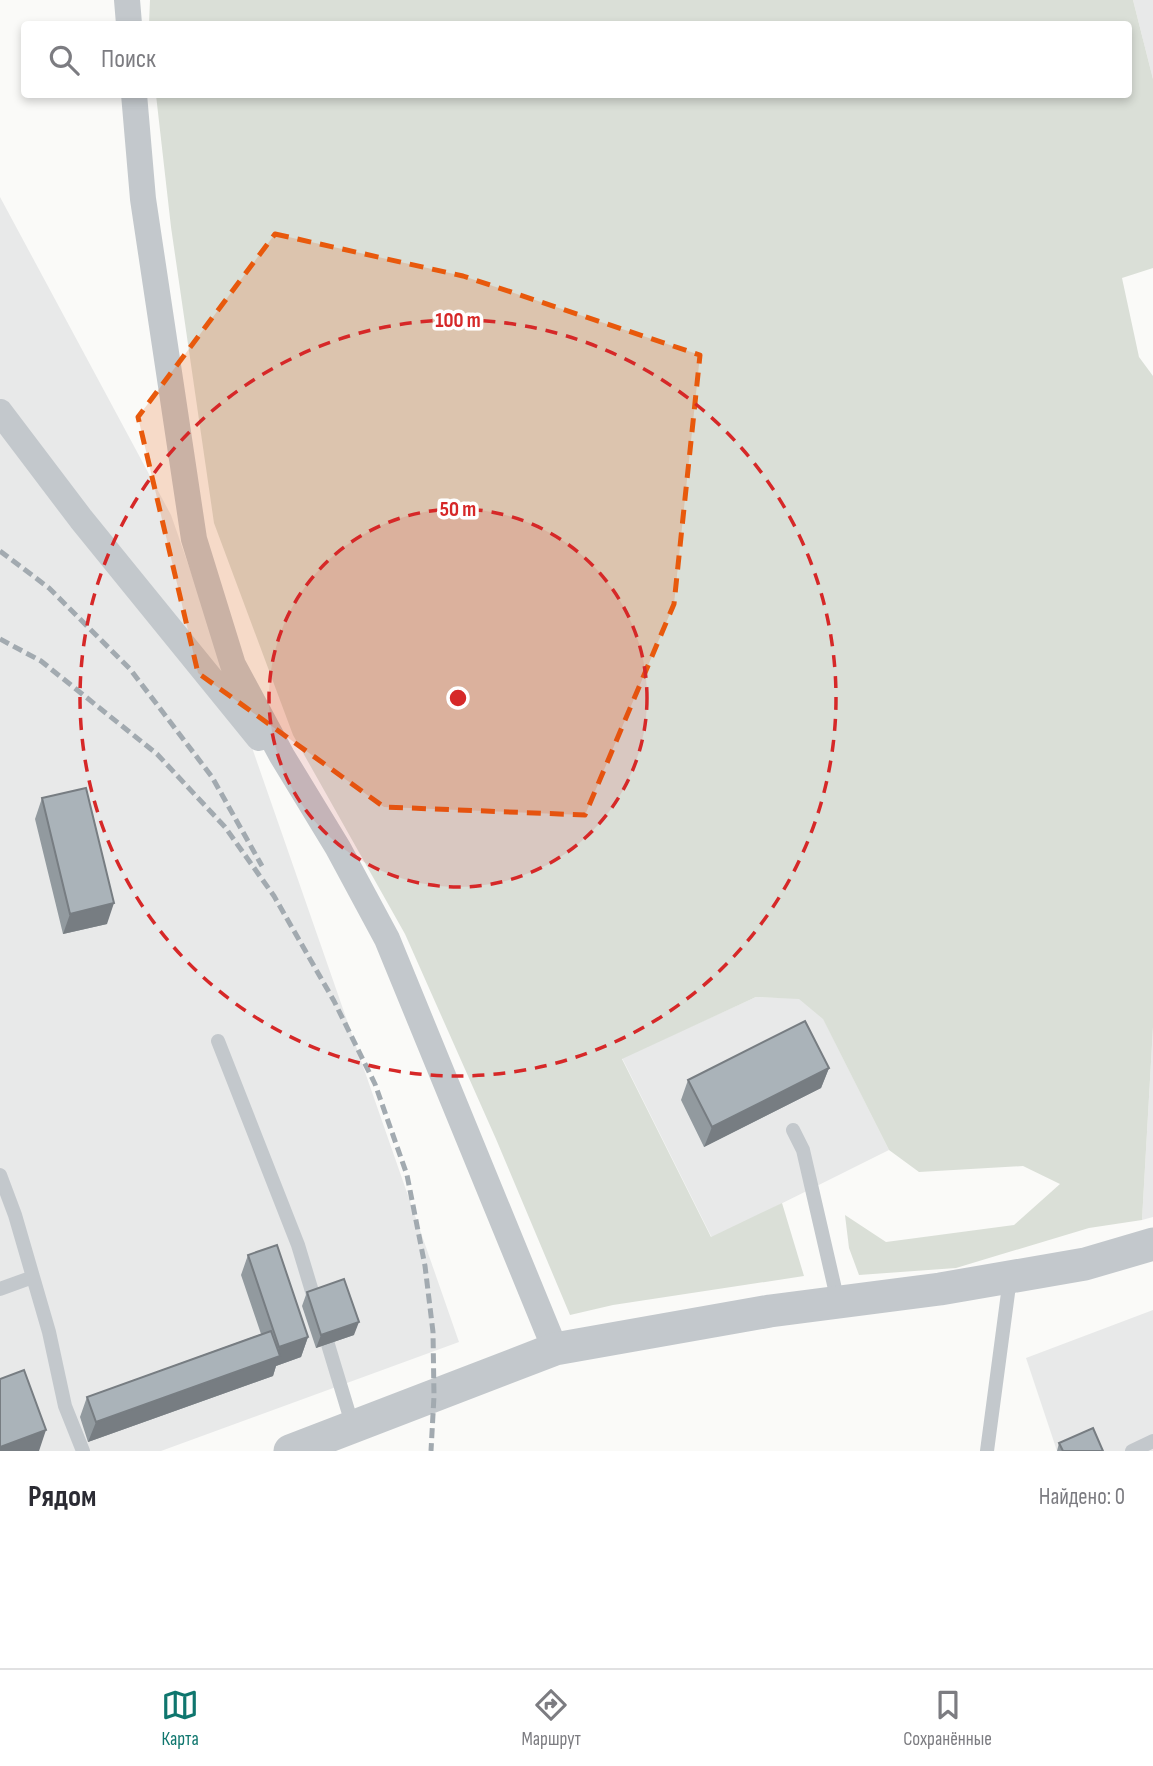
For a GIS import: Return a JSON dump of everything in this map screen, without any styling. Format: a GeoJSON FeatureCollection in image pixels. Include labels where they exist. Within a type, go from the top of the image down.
{"type":"FeatureCollection","features":[{"type":"Feature","properties":{"kind":"street"},"geometry":{"type":"LineString","coordinates":[[127,0],[129,21]]}},
{"type":"Feature","properties":{"kind":"street"},"geometry":{"type":"LineString","coordinates":[[135,98],[143,199],[194,539],[233,665],[387,939],[555,1349]]}},
{"type":"Feature","properties":{"kind":"street"},"geometry":{"type":"LineString","coordinates":[[0,412],[200,668],[303,790]]}},
{"type":"Feature","properties":{"kind":"street"},"geometry":{"type":"LineString","coordinates":[[290,1451],[555,1349],[758,1313],[1011,1277],[1085,1264],[1153,1244]]}},
{"type":"Feature","properties":{"kind":"lane"},"geometry":{"type":"LineString","coordinates":[[218,1041],[298,1245],[353,1427]]}},
{"type":"Feature","properties":{"kind":"lane"},"geometry":{"type":"LineString","coordinates":[[793,1130],[803,1150],[838,1302]]}},
{"type":"Feature","properties":{"kind":"lane"},"geometry":{"type":"LineString","coordinates":[[0,1175],[15,1215],[49,1332],[65,1406],[83,1451]]}},
{"type":"Feature","properties":{"kind":"lane"},"geometry":{"type":"LineString","coordinates":[[987,1451],[1011,1277]]}},
{"type":"Feature","properties":{"kind":"lane"},"geometry":{"type":"LineString","coordinates":[[0,1289],[33,1278]]}},
{"type":"Feature","properties":{"kind":"lane"},"geometry":{"type":"LineString","coordinates":[[1132,1451],[1153,1440]]}},
{"type":"Feature","properties":{"kind":"highlighted area"},"geometry":{"type":"Polygon","coordinates":[[[275,234],[463,276],[700,355],[674,604],[585,815],[384,807],[198,673],[138,417],[275,234]]]}},
{"type":"Feature","properties":{"kind":"shaded area"},"geometry":{"type":"Polygon","coordinates":[[[150,0],[1133,0],[1153,79],[1153,268],[1122,278],[1139,357],[1153,376],[1153,1027],[1142,1220],[1089,1228],[956,1268],[859,1275],[849,1248],[845,1215],[886,1242],[1014,1225],[1060,1184],[1023,1166],[919,1172],[889,1150],[823,1019],[799,999],[756,997],[622,1059],[711,1237],[782,1203],[804,1276],[613,1305],[570,1315],[405,934],[293,735],[214,523],[171,227],[156,98],[1132,98],[1132,21],[149,21],[150,0]]]}},
{"type":"Feature","properties":{"kind":"shaded area"},"geometry":{"type":"Polygon","coordinates":[[[1133,0],[1153,0],[1153,79],[1133,0]]]}},
{"type":"Feature","properties":{"kind":"shaded area"},"geometry":{"type":"Polygon","coordinates":[[[0,197],[171,515],[459,1342],[161,1451],[0,1451],[0,197]]]}},
{"type":"Feature","properties":{"kind":"shaded area"},"geometry":{"type":"Polygon","coordinates":[[[756,997],[799,998],[823,1018],[889,1150],[712,1238],[622,1058],[756,997]]]}},
{"type":"Feature","properties":{"kind":"shaded area"},"geometry":{"type":"Polygon","coordinates":[[[1153,1027],[1153,1217],[1142,1220],[1153,1027]]]}},
{"type":"Feature","properties":{"kind":"shaded area"},"geometry":{"type":"Polygon","coordinates":[[[1153,1310],[1153,1451],[1057,1451],[1026,1358],[1153,1310]]]}},
{"type":"Feature","properties":{"kind":"building"},"geometry":{"type":"Polygon","coordinates":[[[86,788],[114,903],[70,914],[42,798],[86,788]]]}},
{"type":"Feature","properties":{"kind":"building"},"geometry":{"type":"Polygon","coordinates":[[[805,1021],[829,1068],[712,1127],[688,1080],[805,1021]]]}},
{"type":"Feature","properties":{"kind":"building"},"geometry":{"type":"Polygon","coordinates":[[[277,1245],[308,1337],[279,1347],[248,1255],[277,1245]]]}},
{"type":"Feature","properties":{"kind":"building"},"geometry":{"type":"Polygon","coordinates":[[[344,1279],[359,1322],[321,1335],[307,1292],[344,1279]]]}},
{"type":"Feature","properties":{"kind":"building"},"geometry":{"type":"Polygon","coordinates":[[[271,1331],[280,1356],[96,1422],[87,1397],[271,1331]]]}},
{"type":"Feature","properties":{"kind":"building"},"geometry":{"type":"Polygon","coordinates":[[[24,1370],[46,1430],[0,1447],[0,1379],[24,1370]]]}},
{"type":"Feature","properties":{"kind":"building"},"geometry":{"type":"Polygon","coordinates":[[[1093,1428],[1103,1451],[1063,1451],[1059,1443],[1093,1428]]]}},
{"type":"Feature","properties":{"kind":"railway"},"geometry":{"type":"LineString","coordinates":[[0,551],[49,588],[130,669],[212,777],[262,866]]}},
{"type":"Feature","properties":{"kind":"railway"},"geometry":{"type":"LineString","coordinates":[[0,639],[41,661],[157,754],[225,827],[274,896],[334,1001],[375,1084],[407,1175],[425,1266],[433,1332],[431,1451]]}}]}
